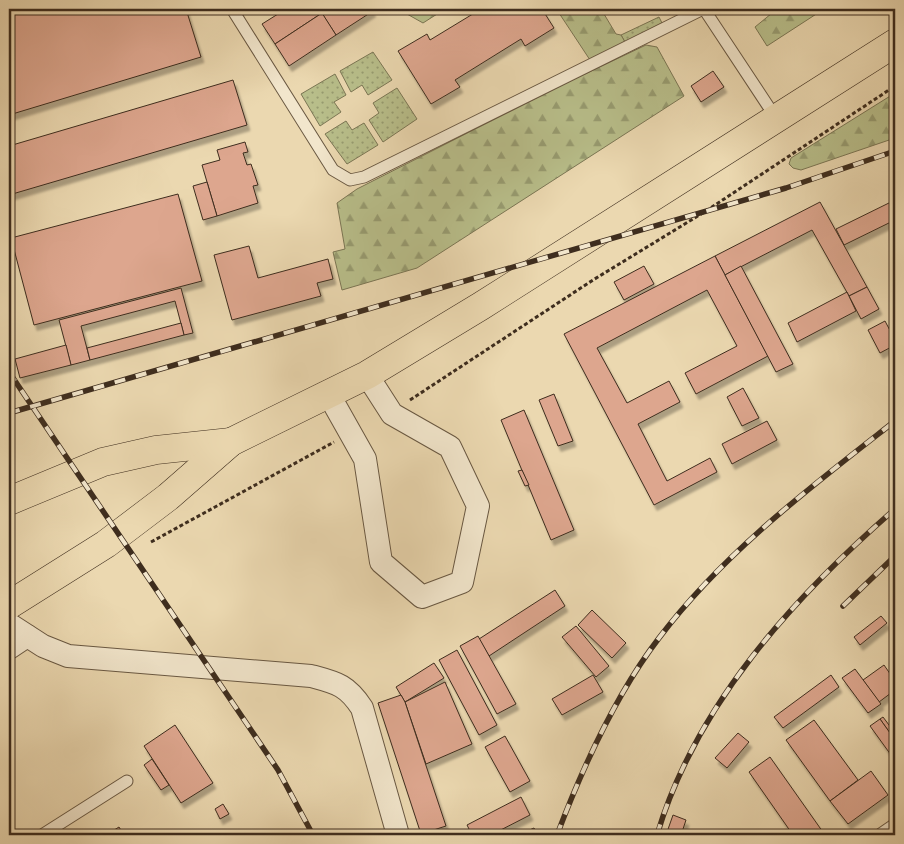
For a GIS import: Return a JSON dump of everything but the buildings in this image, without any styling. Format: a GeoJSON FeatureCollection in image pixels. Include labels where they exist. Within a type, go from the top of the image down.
{"type":"FeatureCollection","features":[{"type":"Feature","properties":{"kind":"main road"},"geometry":{"type":"LineString","coordinates":[[9,605],[106,544],[168,497],[231,442],[367,375],[489,301],[895,42]]}},
{"type":"Feature","properties":{"kind":"main road"},"geometry":{"type":"LineString","coordinates":[[9,501],[103,462],[156,450],[231,442]]}},
{"type":"Feature","properties":{"kind":"street"},"geometry":{"type":"LineString","coordinates":[[329,395],[364,459],[381,562],[422,596],[462,582],[478,506],[450,447],[392,414],[367,375]]}},
{"type":"Feature","properties":{"kind":"street"},"geometry":{"type":"LineString","coordinates":[[15,636],[68,656],[311,676],[340,684],[352,693],[362,708],[398,835]]}},
{"type":"Feature","properties":{"kind":"lane"},"geometry":{"type":"LineString","coordinates":[[232,9],[333,170],[350,180],[373,172],[704,9],[776,118]]}},
{"type":"Feature","properties":{"kind":"lane"},"geometry":{"type":"LineString","coordinates":[[42,835],[127,781]]}},
{"type":"Feature","properties":{"kind":"lane"},"geometry":{"type":"LineString","coordinates":[[879,835],[895,824]]}},
{"type":"Feature","properties":{"kind":"path"},"geometry":{"type":"LineString","coordinates":[[405,403],[593,280],[706,211],[895,86]]}},
{"type":"Feature","properties":{"kind":"path"},"geometry":{"type":"LineString","coordinates":[[145,545],[339,439]]}},
{"type":"Feature","properties":{"kind":"green space"},"geometry":{"type":"Polygon","coordinates":[[[404,9],[445,9],[423,23],[407,14],[404,9]]]}},
{"type":"Feature","properties":{"kind":"green space"},"geometry":{"type":"Polygon","coordinates":[[[563,9],[601,9],[616,34],[621,35],[625,42],[590,60],[559,13],[563,9]]]}},
{"type":"Feature","properties":{"kind":"green space"},"geometry":{"type":"Polygon","coordinates":[[[777,9],[824,9],[767,46],[755,27],[777,9]]]}},
{"type":"Feature","properties":{"kind":"green space"},"geometry":{"type":"Polygon","coordinates":[[[659,17],[662,23],[625,42],[621,35],[659,17]]]}},
{"type":"Feature","properties":{"kind":"green space"},"geometry":{"type":"Polygon","coordinates":[[[646,45],[657,47],[684,96],[417,268],[342,290],[333,252],[345,249],[337,203],[357,189],[566,83],[646,45]]]}},
{"type":"Feature","properties":{"kind":"green space"},"geometry":{"type":"Polygon","coordinates":[[[373,52],[392,80],[368,95],[362,85],[351,92],[340,71],[373,52]]]}},
{"type":"Feature","properties":{"kind":"green space"},"geometry":{"type":"Polygon","coordinates":[[[335,74],[346,95],[334,102],[341,112],[320,126],[301,94],[335,74]]]}},
{"type":"Feature","properties":{"kind":"green space"},"geometry":{"type":"Polygon","coordinates":[[[397,88],[417,119],[383,142],[369,120],[379,113],[373,103],[397,88]]]}},
{"type":"Feature","properties":{"kind":"green space"},"geometry":{"type":"Polygon","coordinates":[[[895,93],[895,138],[801,170],[793,168],[789,164],[791,158],[895,93]]]}},
{"type":"Feature","properties":{"kind":"green space"},"geometry":{"type":"Polygon","coordinates":[[[346,121],[352,130],[364,123],[378,145],[347,164],[325,134],[346,121]]]}},
{"type":"Feature","properties":{"kind":"railway"},"geometry":{"type":"LineString","coordinates":[[9,413],[786,188],[895,151]]}},
{"type":"Feature","properties":{"kind":"railway"},"geometry":{"type":"LineString","coordinates":[[9,372],[278,770],[313,835]]}},
{"type":"Feature","properties":{"kind":"railway"},"geometry":{"type":"LineString","coordinates":[[557,835],[577,784],[614,708],[643,660],[684,607],[740,549],[770,522],[895,421]]}},
{"type":"Feature","properties":{"kind":"railway"},"geometry":{"type":"LineString","coordinates":[[657,835],[674,787],[696,741],[723,697],[786,616],[857,543],[895,509]]}},
{"type":"Feature","properties":{"kind":"railway"},"geometry":{"type":"LineString","coordinates":[[843,606],[895,556]]}}]}
